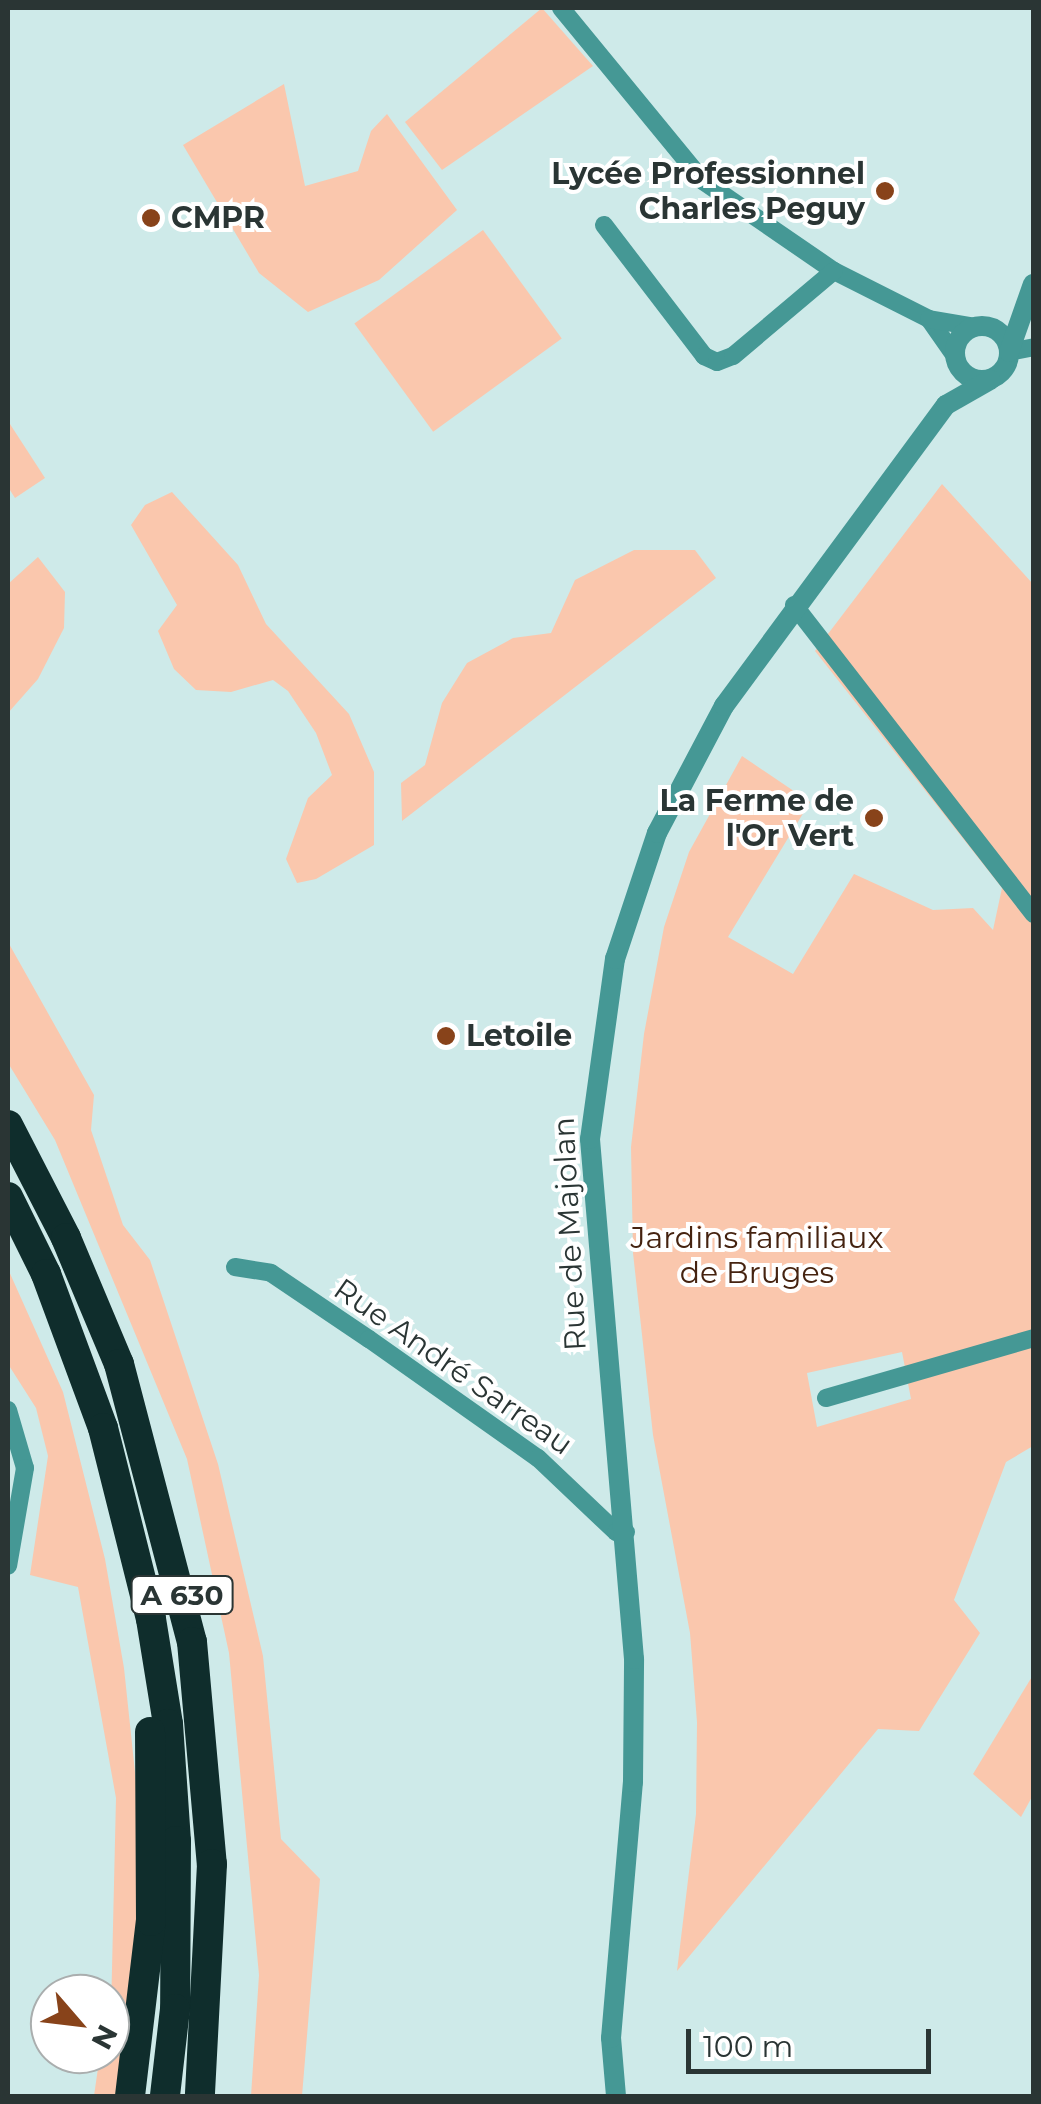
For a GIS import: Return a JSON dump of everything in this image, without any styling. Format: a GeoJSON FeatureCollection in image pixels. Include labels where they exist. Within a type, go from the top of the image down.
{"type":"FeatureCollection","features":[{"type":"Feature","properties":{"kind":"highway","name":"A 630"},"geometry":{"type":"LineString","coordinates":[[8,1125],[80,1268],[119,1364],[192,1642],[212,1864],[200,2096]]}},
{"type":"Feature","properties":{"kind":"highway","name":"A 630"},"geometry":{"type":"LineString","coordinates":[[8,1197],[79,1357],[138,1559],[174,1785],[178,1912],[165,2096]]}},
{"type":"Feature","properties":{"kind":"highway"},"geometry":{"type":"LineString","coordinates":[[130,2096],[153,1858],[138,1559]]}},
{"type":"Feature","properties":{"kind":"street"},"geometry":{"type":"LineString","coordinates":[[561,8],[703,180],[834,271],[929,319],[998,331],[1009,352]]}},
{"type":"Feature","properties":{"kind":"street"},"geometry":{"type":"LineString","coordinates":[[604,225],[704,356],[717,362],[733,356],[834,271]]}},
{"type":"Feature","properties":{"kind":"street"},"geometry":{"type":"LineString","coordinates":[[929,319],[974,379],[990,380],[1004,369],[1033,284]]}},
{"type":"Feature","properties":{"kind":"street"},"geometry":{"type":"LineString","coordinates":[[956,359],[958,340],[1033,284]]}},
{"type":"Feature","properties":{"kind":"street"},"geometry":{"type":"LineString","coordinates":[[1009,352],[1034,347]]}},
{"type":"Feature","properties":{"kind":"street","name":"Rue de Majolan"},"geometry":{"type":"LineString","coordinates":[[946,405],[956,359]]}},
{"type":"Feature","properties":{"kind":"street","name":"Rue de Majolan"},"geometry":{"type":"LineString","coordinates":[[616,2096],[611,2038],[632,1782],[626,1532],[591,1184],[602,1023],[631,902],[681,781],[794,605],[946,405],[990,380]]}},
{"type":"Feature","properties":{"kind":"street"},"geometry":{"type":"LineString","coordinates":[[794,605],[1034,914]]}},
{"type":"Feature","properties":{"kind":"street","name":"Rue André Sarreau"},"geometry":{"type":"LineString","coordinates":[[235,1266],[271,1273],[369,1339],[538,1458],[616,1532],[626,1532]]}},
{"type":"Feature","properties":{"kind":"street"},"geometry":{"type":"LineString","coordinates":[[826,1398],[1034,1338]]}},
{"type":"Feature","properties":{"kind":"street"},"geometry":{"type":"LineString","coordinates":[[8,1410],[25,1468],[8,1566]]}},
{"type":"Feature","properties":{"kind":"green space"},"geometry":{"type":"Polygon","coordinates":[[[542,8],[593,66],[442,170],[405,122],[542,8]]]}},
{"type":"Feature","properties":{"kind":"green space"},"geometry":{"type":"Polygon","coordinates":[[[284,84],[305,186],[358,171],[371,131],[387,114],[457,210],[379,280],[308,312],[259,273],[183,145],[284,84]]]}},
{"type":"Feature","properties":{"kind":"green space"},"geometry":{"type":"Polygon","coordinates":[[[483,230],[562,338],[433,432],[354,323],[483,230]]]}},
{"type":"Feature","properties":{"kind":"green space"},"geometry":{"type":"Polygon","coordinates":[[[8,421],[45,478],[15,498],[8,487],[8,421]]]}},
{"type":"Feature","properties":{"kind":"green space","name":"Jardins familiaux de Bruges"},"geometry":{"type":"Polygon","coordinates":[[[942,484],[1033,584],[1033,1446],[1006,1462],[954,1600],[980,1633],[919,1731],[878,1729],[677,1971],[696,1814],[697,1722],[690,1633],[653,1435],[633,1253],[631,1147],[644,1034],[664,927],[689,852],[742,756],[810,802],[728,937],[793,974],[854,874],[933,910],[973,908],[993,930],[1002,888],[815,651],[942,484]],[[902,1352],[807,1373],[817,1427],[911,1399],[902,1352]]]}},
{"type":"Feature","properties":{"kind":"green space"},"geometry":{"type":"Polygon","coordinates":[[[172,492],[238,565],[266,624],[349,714],[374,772],[374,845],[316,879],[297,883],[286,859],[308,798],[332,775],[316,733],[288,691],[273,680],[231,692],[196,690],[174,669],[158,631],[177,605],[131,525],[145,505],[172,492]]]}},
{"type":"Feature","properties":{"kind":"green space"},"geometry":{"type":"Polygon","coordinates":[[[634,550],[695,550],[716,578],[402,821],[401,783],[425,765],[442,703],[467,663],[513,638],[551,633],[575,580],[634,550]]]}},
{"type":"Feature","properties":{"kind":"green space"},"geometry":{"type":"Polygon","coordinates":[[[38,557],[65,592],[64,628],[38,679],[8,713],[8,584],[38,557]]]}},
{"type":"Feature","properties":{"kind":"green space"},"geometry":{"type":"Polygon","coordinates":[[[8,942],[94,1095],[91,1130],[123,1225],[150,1260],[218,1464],[263,1656],[281,1839],[320,1879],[302,2096],[251,2096],[259,1975],[229,1653],[187,1459],[55,1140],[8,1063],[8,942]]]}},
{"type":"Feature","properties":{"kind":"green space"},"geometry":{"type":"Polygon","coordinates":[[[8,1269],[63,1392],[105,1559],[124,1668],[139,1810],[138,1914],[130,1983],[130,1974],[112,1974],[116,1798],[78,1587],[30,1575],[48,1456],[36,1408],[8,1364],[8,1269]]]}},
{"type":"Feature","properties":{"kind":"green space"},"geometry":{"type":"Polygon","coordinates":[[[1033,1675],[1033,1795],[1021,1817],[973,1774],[1033,1675]]]}},
{"type":"Feature","properties":{"kind":"green space"},"geometry":{"type":"Polygon","coordinates":[[[97,2074],[120,2074],[117,2096],[94,2096],[97,2074]]]}},
{"type":"Feature","properties":{"kind":"place","name":"Lycée Professionnel Charles Peguy"},"geometry":{"type":"Point","coordinates":[885,191]}},
{"type":"Feature","properties":{"kind":"place","name":"CMPR"},"geometry":{"type":"Point","coordinates":[151,218]}},
{"type":"Feature","properties":{"kind":"place","name":"La Ferme de l'Or Vert"},"geometry":{"type":"Point","coordinates":[874,818]}},
{"type":"Feature","properties":{"kind":"place","name":"Letoile"},"geometry":{"type":"Point","coordinates":[446,1036]}}]}
